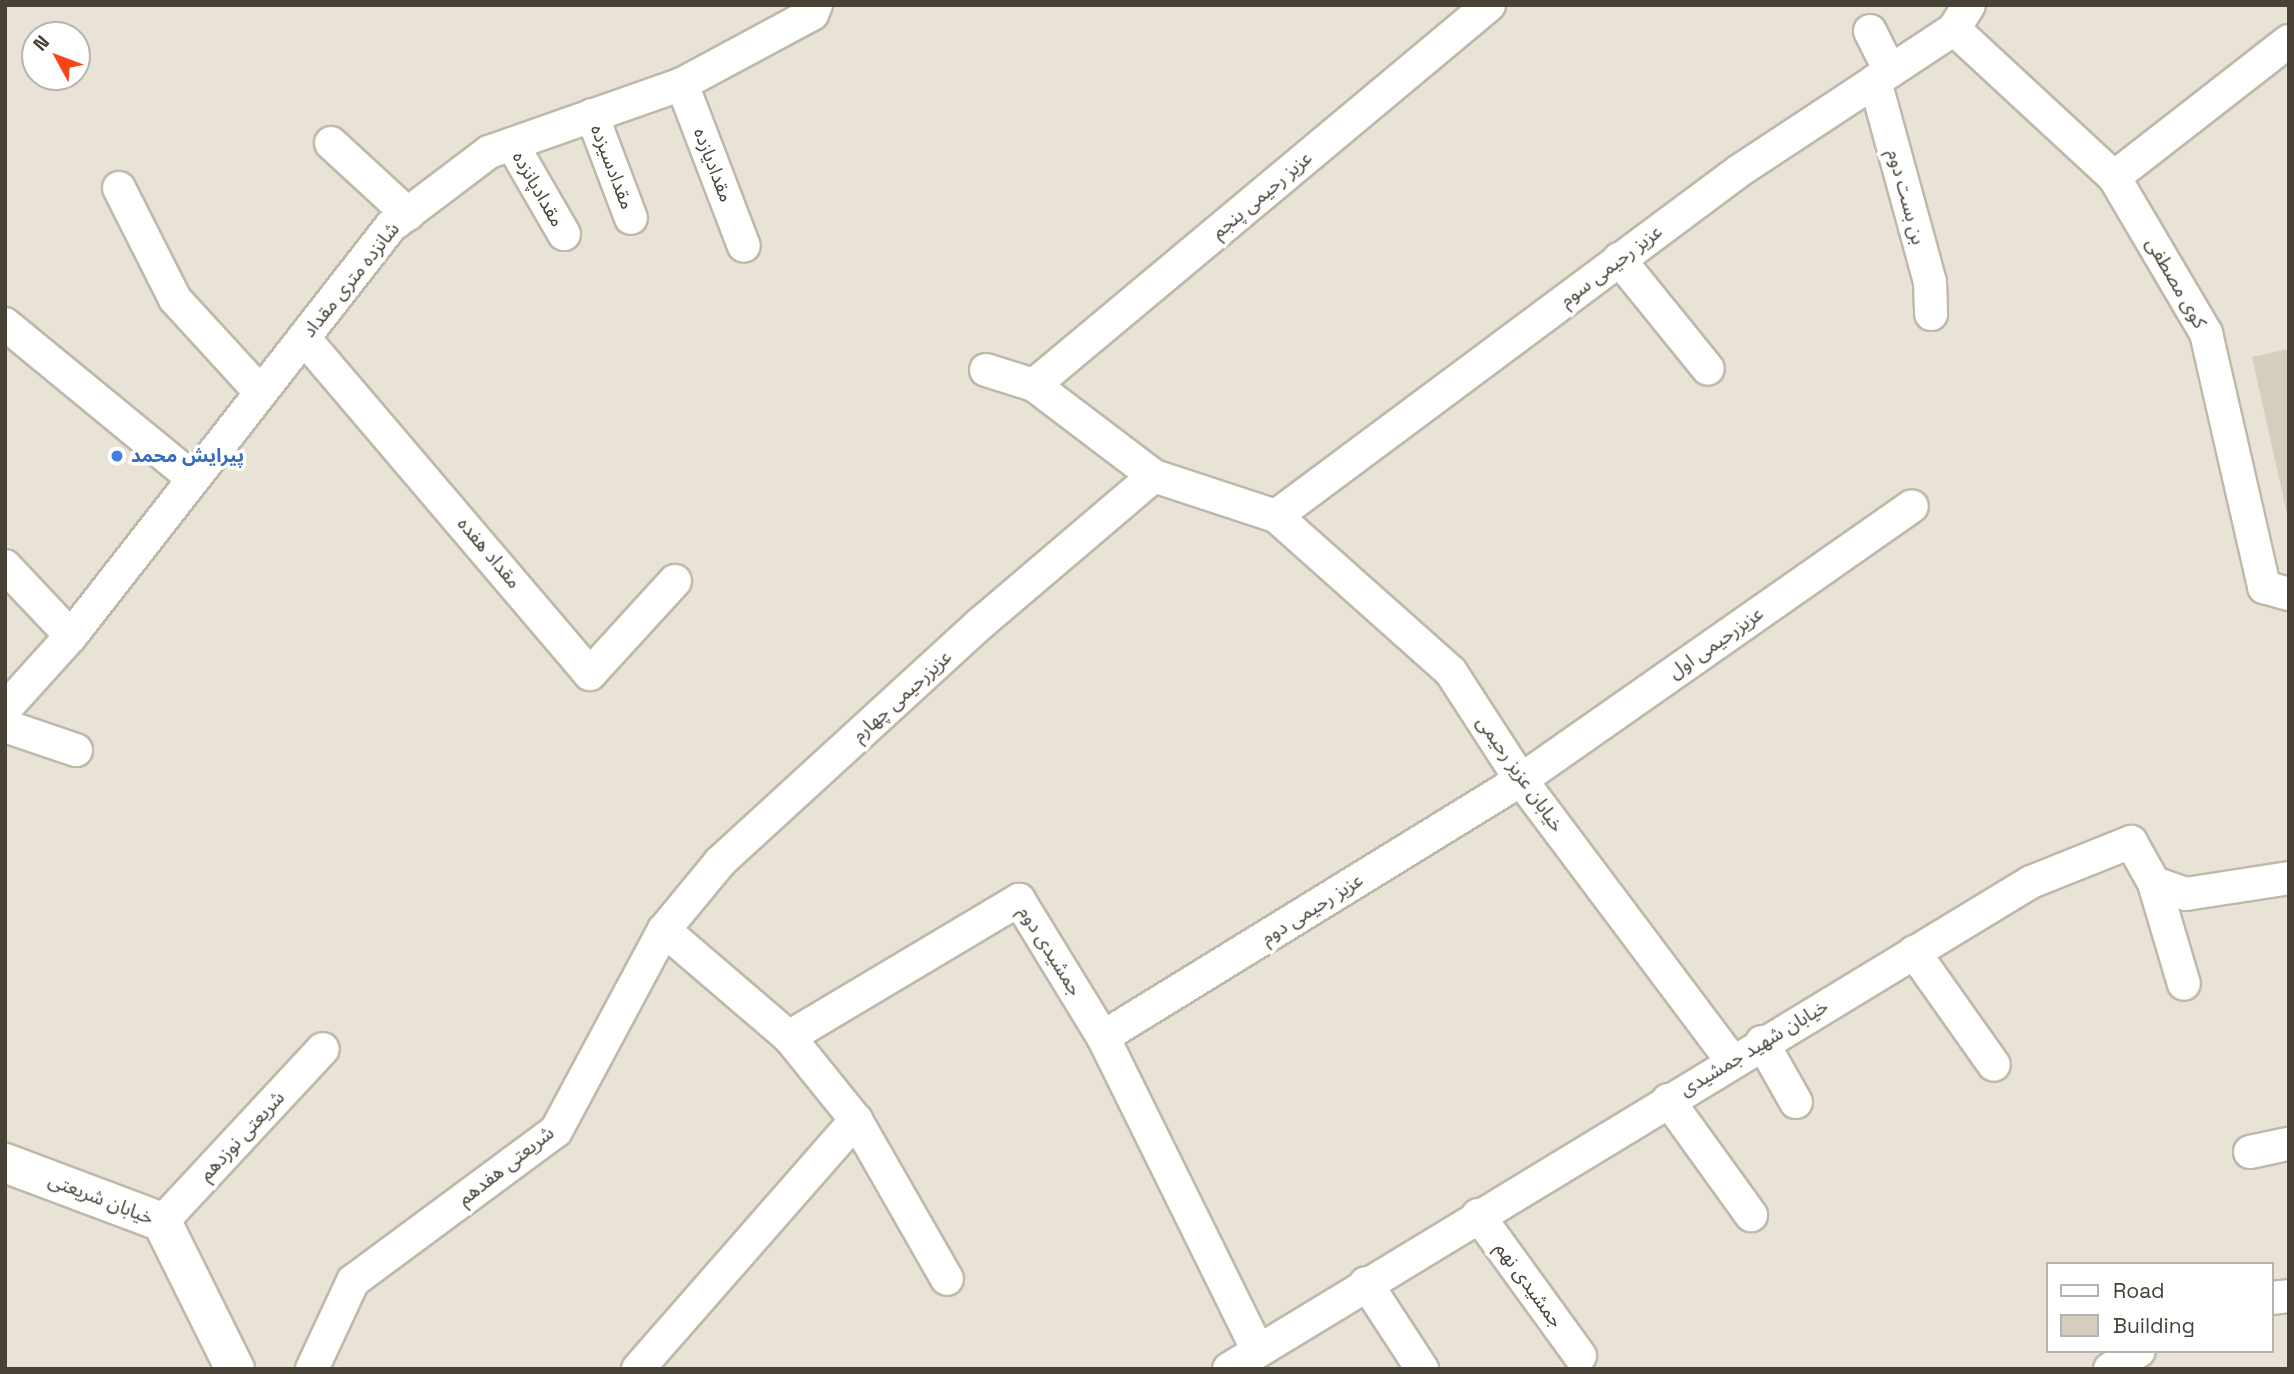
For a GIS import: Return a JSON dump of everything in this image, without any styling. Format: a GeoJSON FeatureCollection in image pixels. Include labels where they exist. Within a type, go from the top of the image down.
{"type":"FeatureCollection","features":[{"type":"Feature","properties":{"kind":"street","name":"شانزده متری مقداد"},"geometry":{"type":"LineString","coordinates":[[5,709],[71,636],[391,226],[489,152],[681,84],[812,15],[816,5]]}},
{"type":"Feature","properties":{"kind":"street","name":"عزیز رحیمی پنجم"},"geometry":{"type":"LineString","coordinates":[[1034,385],[1489,5]]}},
{"type":"Feature","properties":{"kind":"street"},"geometry":{"type":"LineString","coordinates":[[1961,17],[2114,177],[2284,54]]}},
{"type":"Feature","properties":{"kind":"street","name":"عزیز رحیمی سوم"},"geometry":{"type":"LineString","coordinates":[[1276,516],[1739,171],[1882,76],[1961,17]]}},
{"type":"Feature","properties":{"kind":"street","name":"بن بست دوم"},"geometry":{"type":"LineString","coordinates":[[1870,30],[1930,282],[1931,314]]}},
{"type":"Feature","properties":{"kind":"street","name":"مقدادیازده"},"geometry":{"type":"LineString","coordinates":[[681,84],[744,246]]}},
{"type":"Feature","properties":{"kind":"street","name":"مقدادسیزده"},"geometry":{"type":"LineString","coordinates":[[592,115],[631,218]]}},
{"type":"Feature","properties":{"kind":"street"},"geometry":{"type":"LineString","coordinates":[[331,143],[408,214]]}},
{"type":"Feature","properties":{"kind":"street","name":"مقدادپانزده"},"geometry":{"type":"LineString","coordinates":[[512,144],[564,234]]}},
{"type":"Feature","properties":{"kind":"street","name":"کوی مصطفی"},"geometry":{"type":"LineString","coordinates":[[2114,177],[2206,333],[2264,587],[2289,594]]}},
{"type":"Feature","properties":{"kind":"street"},"geometry":{"type":"LineString","coordinates":[[119,188],[175,299],[261,393]]}},
{"type":"Feature","properties":{"kind":"street"},"geometry":{"type":"LineString","coordinates":[[1619,260],[1708,369]]}},
{"type":"Feature","properties":{"kind":"street"},"geometry":{"type":"LineString","coordinates":[[5,324],[194,479]]}},
{"type":"Feature","properties":{"kind":"street","name":"مقداد هفده"},"geometry":{"type":"LineString","coordinates":[[304,338],[590,674],[675,581]]}},
{"type":"Feature","properties":{"kind":"street"},"geometry":{"type":"LineString","coordinates":[[986,370],[1034,385],[1154,476],[1276,516]]}},
{"type":"Feature","properties":{"kind":"street","name":"عزیزرحیمی چهارم"},"geometry":{"type":"LineString","coordinates":[[664,930],[720,862],[981,623],[1154,476]]}},
{"type":"Feature","properties":{"kind":"street","name":"عزیزرحیمی اول"},"geometry":{"type":"LineString","coordinates":[[1521,780],[1912,506]]}},
{"type":"Feature","properties":{"kind":"street","name":"خیابان عزیز رحیمی"},"geometry":{"type":"LineString","coordinates":[[1276,516],[1451,672],[1521,780],[1732,1061]]}},
{"type":"Feature","properties":{"kind":"street"},"geometry":{"type":"LineString","coordinates":[[5,566],[71,636]]}},
{"type":"Feature","properties":{"kind":"street"},"geometry":{"type":"LineString","coordinates":[[5,726],[76,750]]}},
{"type":"Feature","properties":{"kind":"street","name":"عزیز رحیمی دوم"},"geometry":{"type":"LineString","coordinates":[[1103,1037],[1521,780]]}},
{"type":"Feature","properties":{"kind":"street","name":"خیابان شهید جمشیدی"},"geometry":{"type":"LineString","coordinates":[[1228,1369],[1762,1042],[2031,882],[2131,842],[2154,883]]}},
{"type":"Feature","properties":{"kind":"street"},"geometry":{"type":"LineString","coordinates":[[2154,883],[2186,894],[2289,878]]}},
{"type":"Feature","properties":{"kind":"street"},"geometry":{"type":"LineString","coordinates":[[2154,883],[2184,984]]}},
{"type":"Feature","properties":{"kind":"street","name":"جمشیدی دوم"},"geometry":{"type":"LineString","coordinates":[[789,1037],[1018,900],[1103,1037],[1257,1349]]}},
{"type":"Feature","properties":{"kind":"street"},"geometry":{"type":"LineString","coordinates":[[664,930],[789,1037],[856,1120],[947,1279]]}},
{"type":"Feature","properties":{"kind":"street","name":"شریعتی هفدهم"},"geometry":{"type":"LineString","coordinates":[[312,1369],[353,1281],[556,1131],[664,930]]}},
{"type":"Feature","properties":{"kind":"street"},"geometry":{"type":"LineString","coordinates":[[1914,952],[1994,1065]]}},
{"type":"Feature","properties":{"kind":"street"},"geometry":{"type":"LineString","coordinates":[[1762,1042],[1796,1102]]}},
{"type":"Feature","properties":{"kind":"street","name":"شریعتی نوزدهم"},"geometry":{"type":"LineString","coordinates":[[162,1222],[323,1049]]}},
{"type":"Feature","properties":{"kind":"street"},"geometry":{"type":"LineString","coordinates":[[1668,1100],[1751,1215]]}},
{"type":"Feature","properties":{"kind":"street"},"geometry":{"type":"LineString","coordinates":[[638,1369],[856,1120]]}},
{"type":"Feature","properties":{"kind":"street"},"geometry":{"type":"LineString","coordinates":[[2250,1152],[2289,1144]]}},
{"type":"Feature","properties":{"kind":"street","name":"خیابان شریعتی"},"geometry":{"type":"LineString","coordinates":[[5,1163],[162,1222],[235,1369]]}},
{"type":"Feature","properties":{"kind":"street","name":"جمشیدی نهم"},"geometry":{"type":"LineString","coordinates":[[1478,1215],[1580,1356]]}},
{"type":"Feature","properties":{"kind":"street"},"geometry":{"type":"LineString","coordinates":[[1366,1283],[1422,1369]]}},
{"type":"Feature","properties":{"kind":"street"},"geometry":{"type":"LineString","coordinates":[[2110,1369],[2136,1353]]}},
{"type":"Feature","properties":{"kind":"shaded area"},"geometry":{"type":"Polygon","coordinates":[[[5,5],[2289,5],[2289,1369],[5,1369],[5,5]]]}},
{"type":"Feature","properties":{"kind":"building"},"geometry":{"type":"Polygon","coordinates":[[[2289,349],[2289,518],[2288,518],[2252,357],[2289,349]]]}},
{"type":"Feature","properties":{"kind":"place","name":"پیرایش محمد"},"geometry":{"type":"Point","coordinates":[117,456]}}]}
